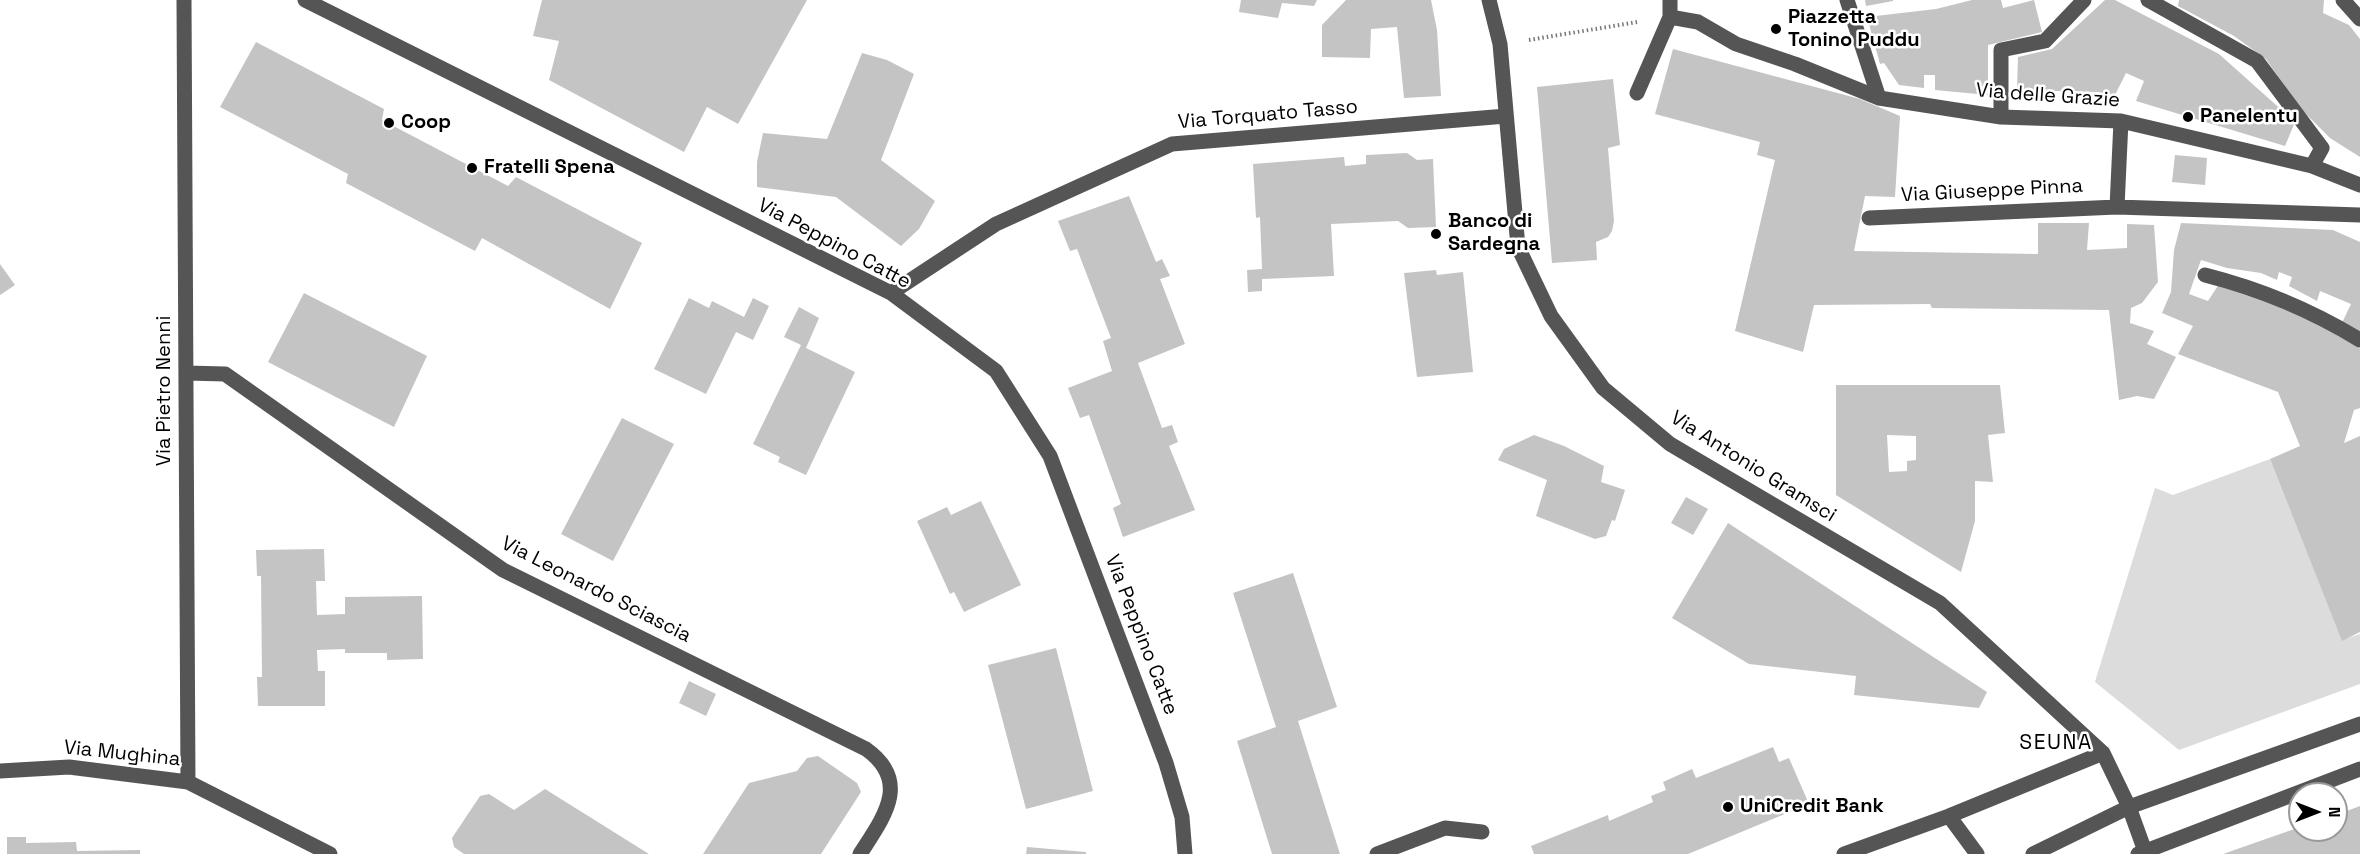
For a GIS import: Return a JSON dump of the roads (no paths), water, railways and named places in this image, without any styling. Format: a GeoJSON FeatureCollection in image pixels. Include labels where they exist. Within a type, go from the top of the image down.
{"type":"FeatureCollection","features":[{"type":"Feature","properties":{"kind":"street","name":"Via Pietro Nenni"},"geometry":{"type":"LineString","coordinates":[[184,0],[189,782]]}},
{"type":"Feature","properties":{"kind":"street","name":"Via Peppino Catte"},"geometry":{"type":"LineString","coordinates":[[305,0],[891,293],[996,371],[1050,456],[1166,763],[1182,817],[1185,854]]}},
{"type":"Feature","properties":{"kind":"street","name":"Via Antonio Gramsci"},"geometry":{"type":"LineString","coordinates":[[1489,0],[1500,44],[1518,247],[1551,316],[1603,388],[1670,444],[1940,603],[2103,753],[2129,807],[2143,853]]}},
{"type":"Feature","properties":{"kind":"street"},"geometry":{"type":"LineString","coordinates":[[1637,93],[1670,17],[1670,0]]}},
{"type":"Feature","properties":{"kind":"street"},"geometry":{"type":"LineString","coordinates":[[1847,0],[1879,98]]}},
{"type":"Feature","properties":{"kind":"street"},"geometry":{"type":"LineString","coordinates":[[2001,117],[2001,50],[2045,41],[2084,0]]}},
{"type":"Feature","properties":{"kind":"street"},"geometry":{"type":"LineString","coordinates":[[2148,0],[2257,61],[2322,148],[2312,166]]}},
{"type":"Feature","properties":{"kind":"street"},"geometry":{"type":"LineString","coordinates":[[2343,0],[2360,20]]}},
{"type":"Feature","properties":{"kind":"street","name":"Via delle Grazie"},"geometry":{"type":"LineString","coordinates":[[1670,17],[1698,22],[1736,44],[1795,64],[1879,98],[2001,117],[2121,121],[2312,166],[2360,185]]}},
{"type":"Feature","properties":{"kind":"street","name":"Via Torquato Tasso"},"geometry":{"type":"LineString","coordinates":[[891,293],[996,224],[1172,144],[1506,116]]}},
{"type":"Feature","properties":{"kind":"street"},"geometry":{"type":"LineString","coordinates":[[2117,207],[2121,121]]}},
{"type":"Feature","properties":{"kind":"street","name":"Via Giuseppe Pinna"},"geometry":{"type":"LineString","coordinates":[[1869,218],[2117,207],[2349,212],[2360,215]]}},
{"type":"Feature","properties":{"kind":"street"},"geometry":{"type":"LineString","coordinates":[[2205,275],[2256,288],[2330,321],[2360,340]]}},
{"type":"Feature","properties":{"kind":"street","name":"Via Leonardo Sciascia"},"geometry":{"type":"LineString","coordinates":[[186,373],[225,374],[503,570],[866,749],[883,765],[891,788],[885,815],[860,854]]}},
{"type":"Feature","properties":{"kind":"street"},"geometry":{"type":"LineString","coordinates":[[2033,854],[2129,807],[2360,724]]}},
{"type":"Feature","properties":{"kind":"street"},"geometry":{"type":"LineString","coordinates":[[1844,854],[1949,816],[2103,753]]}},
{"type":"Feature","properties":{"kind":"street","name":"Via Mughina"},"geometry":{"type":"LineString","coordinates":[[0,771],[69,767],[189,782],[330,854]]}},
{"type":"Feature","properties":{"kind":"street"},"geometry":{"type":"LineString","coordinates":[[2143,853],[2360,770]]}},
{"type":"Feature","properties":{"kind":"street"},"geometry":{"type":"LineString","coordinates":[[1949,816],[1977,854]]}},
{"type":"Feature","properties":{"kind":"street"},"geometry":{"type":"LineString","coordinates":[[1377,854],[1445,828],[1482,832]]}},
{"type":"Feature","properties":{"kind":"place","name":"Piazzetta Tonino Puddu"},"geometry":{"type":"Point","coordinates":[1776,29]}},
{"type":"Feature","properties":{"kind":"place","name":"Panelentu"},"geometry":{"type":"Point","coordinates":[2188,117]}},
{"type":"Feature","properties":{"kind":"place","name":"Coop"},"geometry":{"type":"Point","coordinates":[389,123]}},
{"type":"Feature","properties":{"kind":"place","name":"Fratelli Spena"},"geometry":{"type":"Point","coordinates":[472,168]}},
{"type":"Feature","properties":{"kind":"place","name":"Banco di Sardegna"},"geometry":{"type":"Point","coordinates":[1436,234]}},
{"type":"Feature","properties":{"kind":"place","name":"UniCredit Bank"},"geometry":{"type":"Point","coordinates":[1728,807]}},
{"type":"Feature","properties":{"kind":"district","name":"SEUNA"},"geometry":{"type":"Point","coordinates":[2056,743]}}]}
